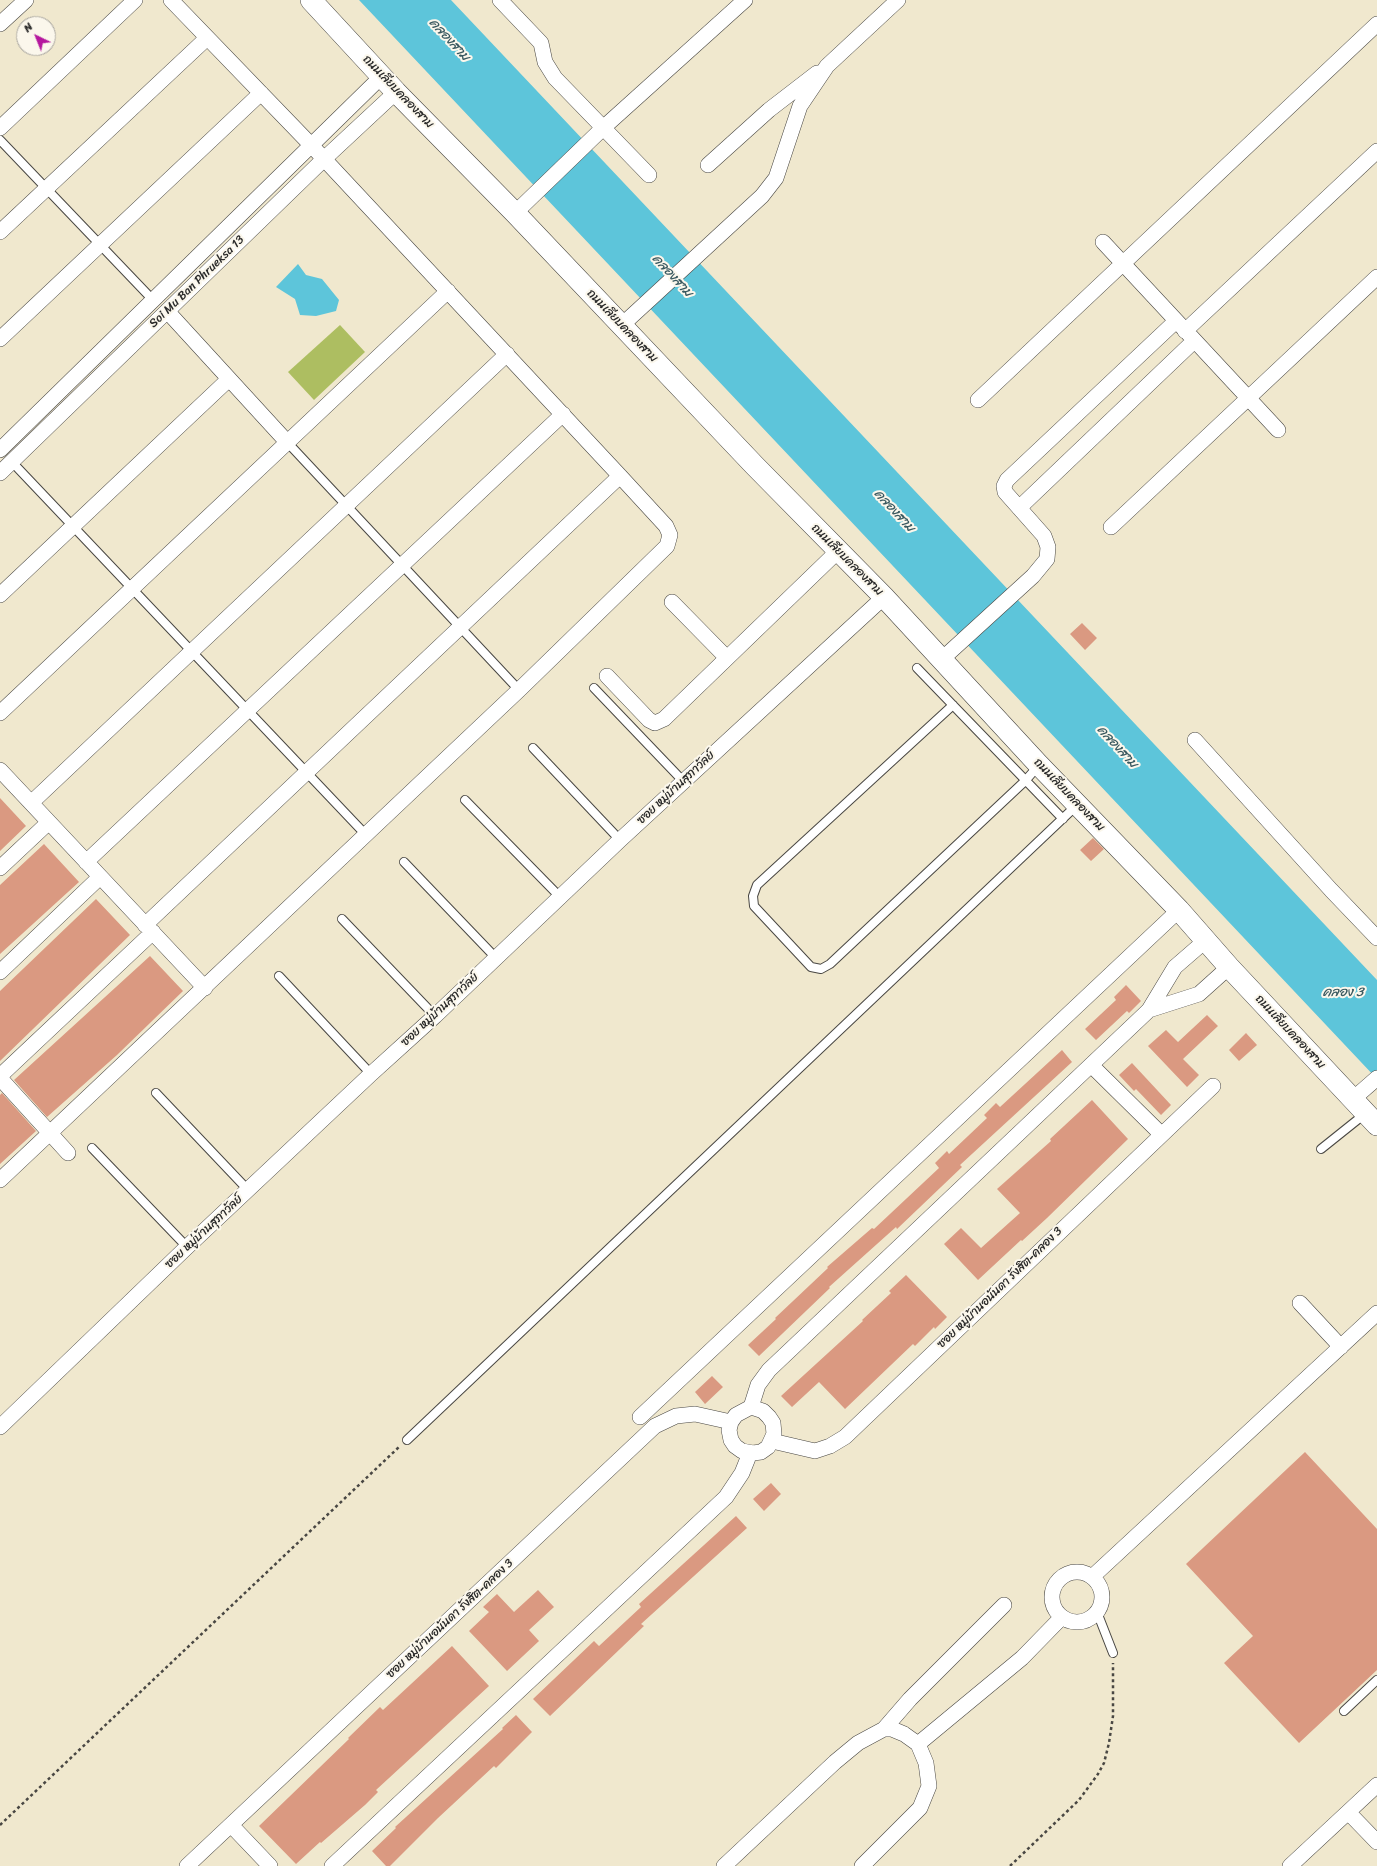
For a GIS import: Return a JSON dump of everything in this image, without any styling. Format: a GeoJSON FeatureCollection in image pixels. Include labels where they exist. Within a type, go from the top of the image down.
{"type":"FeatureCollection","features":[{"type":"Feature","properties":{"kind":"main road","name":"ถนนเลียบคลองสาม"},"geometry":{"type":"LineString","coordinates":[[311,0],[396,92],[515,213],[838,551],[884,597],[1039,765],[1179,910],[1205,941],[1365,1112]]}},
{"type":"Feature","properties":{"kind":"street"},"geometry":{"type":"LineString","coordinates":[[0,24],[26,0]]}},
{"type":"Feature","properties":{"kind":"street"},"geometry":{"type":"LineString","coordinates":[[0,128],[135,0]]}},
{"type":"Feature","properties":{"kind":"street"},"geometry":{"type":"LineString","coordinates":[[0,1180],[519,690],[667,546],[670,535],[666,526],[563,414],[312,146],[171,0]]}},
{"type":"Feature","properties":{"kind":"street"},"geometry":{"type":"LineString","coordinates":[[500,0],[542,43],[545,62],[555,78],[599,132],[649,175]]}},
{"type":"Feature","properties":{"kind":"street"},"geometry":{"type":"LineString","coordinates":[[515,213],[599,132],[745,0]]}},
{"type":"Feature","properties":{"kind":"street"},"geometry":{"type":"LineString","coordinates":[[708,165],[769,110],[827,66],[898,0]]}},
{"type":"Feature","properties":{"kind":"street"},"geometry":{"type":"LineString","coordinates":[[978,400],[1377,24]]}},
{"type":"Feature","properties":{"kind":"street"},"geometry":{"type":"LineString","coordinates":[[0,232],[208,38]]}},
{"type":"Feature","properties":{"kind":"street"},"geometry":{"type":"LineString","coordinates":[[622,325],[762,196],[776,178],[800,106],[827,66]]}},
{"type":"Feature","properties":{"kind":"street","name":"Soi Mu Ban Phrueksa 13"},"geometry":{"type":"LineString","coordinates":[[1,448],[382,76]]}},
{"type":"Feature","properties":{"kind":"street","name":"Soi Mu Ban Phrueksa 13"},"geometry":{"type":"LineString","coordinates":[[0,473],[324,159],[396,92]]}},
{"type":"Feature","properties":{"kind":"street"},"geometry":{"type":"LineString","coordinates":[[0,339],[261,93]]}},
{"type":"Feature","properties":{"kind":"street"},"geometry":{"type":"LineString","coordinates":[[941,660],[1033,576],[1047,559],[1048,547],[1044,536],[1005,492],[1004,486],[1007,480],[1185,331],[1377,151]]}},
{"type":"Feature","properties":{"kind":"street"},"geometry":{"type":"LineString","coordinates":[[1103,242],[1278,430]]}},
{"type":"Feature","properties":{"kind":"street"},"geometry":{"type":"LineString","coordinates":[[1111,527],[1377,276]]}},
{"type":"Feature","properties":{"kind":"street"},"geometry":{"type":"LineString","coordinates":[[0,713],[448,291]]}},
{"type":"Feature","properties":{"kind":"street"},"geometry":{"type":"LineString","coordinates":[[167,311],[288,442]]}},
{"type":"Feature","properties":{"kind":"street"},"geometry":{"type":"LineString","coordinates":[[1019,508],[1185,331]]}},
{"type":"Feature","properties":{"kind":"street"},"geometry":{"type":"LineString","coordinates":[[31,803],[507,354]]}},
{"type":"Feature","properties":{"kind":"street"},"geometry":{"type":"LineString","coordinates":[[0,595],[229,379]]}},
{"type":"Feature","properties":{"kind":"street"},"geometry":{"type":"LineString","coordinates":[[86,862],[563,414]]}},
{"type":"Feature","properties":{"kind":"street"},"geometry":{"type":"LineString","coordinates":[[68,1153],[0,1077],[306,772],[620,476]]}},
{"type":"Feature","properties":{"kind":"street"},"geometry":{"type":"LineString","coordinates":[[607,676],[649,720],[656,723],[664,719],[838,551]]}},
{"type":"Feature","properties":{"kind":"street","name":"ซอย หมู่บ้านสุภาวัลย์"},"geometry":{"type":"LineString","coordinates":[[0,1427],[187,1247],[435,1016],[620,840],[884,597]]}},
{"type":"Feature","properties":{"kind":"street"},"geometry":{"type":"LineString","coordinates":[[672,602],[727,658]]}},
{"type":"Feature","properties":{"kind":"street"},"geometry":{"type":"LineString","coordinates":[[1195,740],[1331,890],[1377,938]]}},
{"type":"Feature","properties":{"kind":"street"},"geometry":{"type":"LineString","coordinates":[[0,770],[205,988]]}},
{"type":"Feature","properties":{"kind":"street"},"geometry":{"type":"LineString","coordinates":[[0,868],[49,822]]}},
{"type":"Feature","properties":{"kind":"street"},"geometry":{"type":"LineString","coordinates":[[0,972],[100,877]]}},
{"type":"Feature","properties":{"kind":"street"},"geometry":{"type":"LineString","coordinates":[[640,1417],[1179,910]]}},
{"type":"Feature","properties":{"kind":"street"},"geometry":{"type":"LineString","coordinates":[[751,1406],[763,1412],[769,1417],[773,1424],[774,1434],[772,1441],[761,1452],[750,1453],[742,1451],[735,1446],[731,1440],[729,1430],[731,1422],[736,1415],[751,1406],[758,1385],[769,1370],[1149,1010],[1175,967],[1205,941]]}},
{"type":"Feature","properties":{"kind":"street"},"geometry":{"type":"LineString","coordinates":[[1149,1010],[1199,994],[1229,967]]}},
{"type":"Feature","properties":{"kind":"street"},"geometry":{"type":"LineString","coordinates":[[1091,1065],[1161,1134]]}},
{"type":"Feature","properties":{"kind":"street"},"geometry":{"type":"LineString","coordinates":[[1365,1112],[1376,1079]]}},
{"type":"Feature","properties":{"kind":"street","name":"ซอย หมู่บ้านอนันดา รังสิต-คลอง 3"},"geometry":{"type":"LineString","coordinates":[[772,1441],[815,1451],[830,1446],[844,1437],[1212,1086]]}},
{"type":"Feature","properties":{"kind":"street"},"geometry":{"type":"LineString","coordinates":[[1300,1304],[1340,1347]]}},
{"type":"Feature","properties":{"kind":"street"},"geometry":{"type":"LineString","coordinates":[[1092,1577],[1377,1313]]}},
{"type":"Feature","properties":{"kind":"street","name":"ซอย หมู่บ้านอนันดา รังสิต-คลอง 3"},"geometry":{"type":"LineString","coordinates":[[187,1866],[656,1426],[676,1416],[695,1414],[731,1422]]}},
{"type":"Feature","properties":{"kind":"street"},"geometry":{"type":"LineString","coordinates":[[332,1866],[726,1497],[742,1473],[750,1453]]}},
{"type":"Feature","properties":{"kind":"street"},"geometry":{"type":"LineString","coordinates":[[1078,1572],[1092,1577],[1098,1582],[1102,1597],[1097,1612],[1084,1621],[1069,1620],[1062,1617],[1053,1604],[1054,1588],[1057,1582],[1063,1576],[1078,1572]]}},
{"type":"Feature","properties":{"kind":"street"},"geometry":{"type":"LineString","coordinates":[[724,1866],[835,1762],[858,1743],[884,1729],[910,1699],[1004,1605]]}},
{"type":"Feature","properties":{"kind":"street"},"geometry":{"type":"LineString","coordinates":[[918,1744],[1022,1658],[1062,1617]]}},
{"type":"Feature","properties":{"kind":"street"},"geometry":{"type":"LineString","coordinates":[[862,1866],[920,1808],[928,1786],[926,1763],[918,1744],[904,1734],[892,1729],[884,1729]]}},
{"type":"Feature","properties":{"kind":"street"},"geometry":{"type":"LineString","coordinates":[[1290,1866],[1377,1785]]}},
{"type":"Feature","properties":{"kind":"street"},"geometry":{"type":"LineString","coordinates":[[1348,1812],[1377,1842]]}},
{"type":"Feature","properties":{"kind":"street"},"geometry":{"type":"LineString","coordinates":[[231,1825],[270,1866]]}},
{"type":"Feature","properties":{"kind":"lane"},"geometry":{"type":"LineString","coordinates":[[0,140],[99,246],[152,299]]}},
{"type":"Feature","properties":{"kind":"lane"},"geometry":{"type":"LineString","coordinates":[[288,442],[519,690]]}},
{"type":"Feature","properties":{"kind":"lane"},"geometry":{"type":"LineString","coordinates":[[12,462],[366,835]]}},
{"type":"Feature","properties":{"kind":"lane"},"geometry":{"type":"LineString","coordinates":[[917,668],[1062,819]]}},
{"type":"Feature","properties":{"kind":"lane"},"geometry":{"type":"LineString","coordinates":[[594,688],[683,781]]}},
{"type":"Feature","properties":{"kind":"lane"},"geometry":{"type":"LineString","coordinates":[[953,705],[758,885],[753,896],[754,906],[811,967],[821,969],[830,964],[1025,781],[1039,765]]}},
{"type":"Feature","properties":{"kind":"lane"},"geometry":{"type":"LineString","coordinates":[[533,748],[620,840]]}},
{"type":"Feature","properties":{"kind":"lane"},"geometry":{"type":"LineString","coordinates":[[465,800],[560,897]]}},
{"type":"Feature","properties":{"kind":"lane"},"geometry":{"type":"LineString","coordinates":[[407,1440],[1078,804]]}},
{"type":"Feature","properties":{"kind":"lane"},"geometry":{"type":"LineString","coordinates":[[404,862],[496,958]]}},
{"type":"Feature","properties":{"kind":"lane"},"geometry":{"type":"LineString","coordinates":[[342,919],[435,1016]]}},
{"type":"Feature","properties":{"kind":"lane"},"geometry":{"type":"LineString","coordinates":[[279,976],[371,1074]]}},
{"type":"Feature","properties":{"kind":"lane"},"geometry":{"type":"LineString","coordinates":[[156,1093],[248,1190]]}},
{"type":"Feature","properties":{"kind":"lane"},"geometry":{"type":"LineString","coordinates":[[1321,1149],[1365,1112]]}},
{"type":"Feature","properties":{"kind":"lane"},"geometry":{"type":"LineString","coordinates":[[92,1148],[187,1247]]}},
{"type":"Feature","properties":{"kind":"lane"},"geometry":{"type":"LineString","coordinates":[[1097,1612],[1113,1653]]}},
{"type":"Feature","properties":{"kind":"lane"},"geometry":{"type":"LineString","coordinates":[[1344,1711],[1377,1680]]}},
{"type":"Feature","properties":{"kind":"path"},"geometry":{"type":"LineString","coordinates":[[0,1825],[407,1440]]}},
{"type":"Feature","properties":{"kind":"path"},"geometry":{"type":"LineString","coordinates":[[1010,1866],[1079,1800],[1104,1763],[1110,1743],[1113,1653]]}},
{"type":"Feature","properties":{"kind":"green space"},"geometry":{"type":"Polygon","coordinates":[[[340,325],[365,352],[314,400],[288,372],[340,325]]]}},
{"type":"Feature","properties":{"kind":"water","name":"คลอง 3"},"geometry":{"type":"Polygon","coordinates":[[[359,0],[451,0],[1377,980],[1377,1079],[359,0]]]}},
{"type":"Feature","properties":{"kind":"water"},"geometry":{"type":"Polygon","coordinates":[[[298,264],[306,275],[322,279],[339,300],[336,311],[316,316],[300,315],[295,299],[276,287],[298,264]]]}},
{"type":"Feature","properties":{"kind":"building"},"geometry":{"type":"Polygon","coordinates":[[[1082,623],[1097,638],[1085,650],[1070,634],[1082,623]]]}},
{"type":"Feature","properties":{"kind":"building"},"geometry":{"type":"Polygon","coordinates":[[[0,798],[26,826],[0,851],[0,798]]]}},
{"type":"Feature","properties":{"kind":"building"},"geometry":{"type":"Polygon","coordinates":[[[1093,838],[1104,849],[1091,861],[1080,850],[1093,838]]]}},
{"type":"Feature","properties":{"kind":"building"},"geometry":{"type":"Polygon","coordinates":[[[44,844],[79,882],[0,954],[0,885],[44,844]]]}},
{"type":"Feature","properties":{"kind":"building"},"geometry":{"type":"Polygon","coordinates":[[[96,899],[130,935],[0,1061],[0,991],[96,899]]]}},
{"type":"Feature","properties":{"kind":"building"},"geometry":{"type":"Polygon","coordinates":[[[150,956],[183,991],[117,1055],[47,1117],[14,1080],[150,956]]]}},
{"type":"Feature","properties":{"kind":"building"},"geometry":{"type":"Polygon","coordinates":[[[1126,985],[1141,1001],[1129,1013],[1127,1011],[1096,1040],[1085,1029],[1116,1000],[1114,997],[1126,985]]]}},
{"type":"Feature","properties":{"kind":"building"},"geometry":{"type":"Polygon","coordinates":[[[1207,1015],[1218,1026],[1183,1059],[1199,1075],[1187,1087],[1148,1046],[1166,1030],[1178,1042],[1207,1015]]]}},
{"type":"Feature","properties":{"kind":"building"},"geometry":{"type":"Polygon","coordinates":[[[1246,1033],[1257,1045],[1239,1061],[1229,1050],[1246,1033]]]}},
{"type":"Feature","properties":{"kind":"building"},"geometry":{"type":"Polygon","coordinates":[[[1062,1050],[1072,1062],[960,1165],[962,1167],[897,1229],[896,1227],[829,1287],[830,1288],[759,1356],[748,1345],[828,1268],[827,1267],[872,1228],[874,1229],[939,1168],[935,1163],[947,1151],[949,1154],[987,1118],[984,1115],[996,1103],[1000,1107],[1062,1050]]]}},
{"type":"Feature","properties":{"kind":"building"},"geometry":{"type":"Polygon","coordinates":[[[1132,1063],[1171,1105],[1161,1115],[1136,1089],[1134,1091],[1119,1075],[1132,1063]]]}},
{"type":"Feature","properties":{"kind":"building"},"geometry":{"type":"Polygon","coordinates":[[[2,1093],[36,1131],[0,1164],[0,1095],[2,1093]]]}},
{"type":"Feature","properties":{"kind":"building"},"geometry":{"type":"Polygon","coordinates":[[[1092,1100],[1128,1139],[1047,1218],[978,1280],[944,1244],[961,1228],[981,1248],[1020,1213],[997,1189],[1051,1141],[1050,1139],[1092,1100]]]}},
{"type":"Feature","properties":{"kind":"building"},"geometry":{"type":"Polygon","coordinates":[[[906,1275],[947,1317],[935,1329],[934,1327],[915,1346],[913,1344],[845,1409],[819,1382],[792,1407],[781,1396],[863,1321],[862,1320],[891,1293],[889,1291],[906,1275]]]}},
{"type":"Feature","properties":{"kind":"building"},"geometry":{"type":"Polygon","coordinates":[[[712,1376],[723,1387],[705,1404],[695,1392],[712,1376]]]}},
{"type":"Feature","properties":{"kind":"building"},"geometry":{"type":"Polygon","coordinates":[[[1305,1452],[1377,1529],[1377,1670],[1299,1743],[1224,1663],[1253,1636],[1186,1564],[1305,1452]]]}},
{"type":"Feature","properties":{"kind":"building"},"geometry":{"type":"Polygon","coordinates":[[[771,1483],[781,1494],[764,1511],[753,1499],[771,1483]]]}},
{"type":"Feature","properties":{"kind":"building"},"geometry":{"type":"Polygon","coordinates":[[[736,1516],[747,1528],[641,1624],[644,1626],[550,1716],[533,1699],[594,1641],[599,1646],[641,1607],[639,1604],[736,1516]]]}},
{"type":"Feature","properties":{"kind":"building"},"geometry":{"type":"Polygon","coordinates":[[[538,1590],[554,1607],[529,1630],[539,1641],[507,1671],[469,1631],[489,1612],[483,1607],[497,1594],[514,1612],[538,1590]]]}},
{"type":"Feature","properties":{"kind":"building"},"geometry":{"type":"Polygon","coordinates":[[[452,1646],[489,1686],[376,1790],[378,1792],[365,1805],[296,1864],[259,1826],[380,1707],[383,1710],[452,1646]]]}},
{"type":"Feature","properties":{"kind":"building"},"geometry":{"type":"Polygon","coordinates":[[[516,1715],[532,1732],[496,1768],[494,1766],[438,1818],[390,1866],[386,1866],[372,1851],[396,1828],[395,1827],[503,1729],[502,1728],[516,1715]]]}},
{"type":"Feature","properties":{"kind":"water label","name":"คลองสาม"},"geometry":{"type":"Point","coordinates":[449,40]}},
{"type":"Feature","properties":{"kind":"water label","name":"คลองสาม"},"geometry":{"type":"Point","coordinates":[672,276]}},
{"type":"Feature","properties":{"kind":"water label","name":"คลองสาม"},"geometry":{"type":"Point","coordinates":[894,511]}},
{"type":"Feature","properties":{"kind":"water label","name":"คลองสาม"},"geometry":{"type":"Point","coordinates":[1117,747]}}]}
